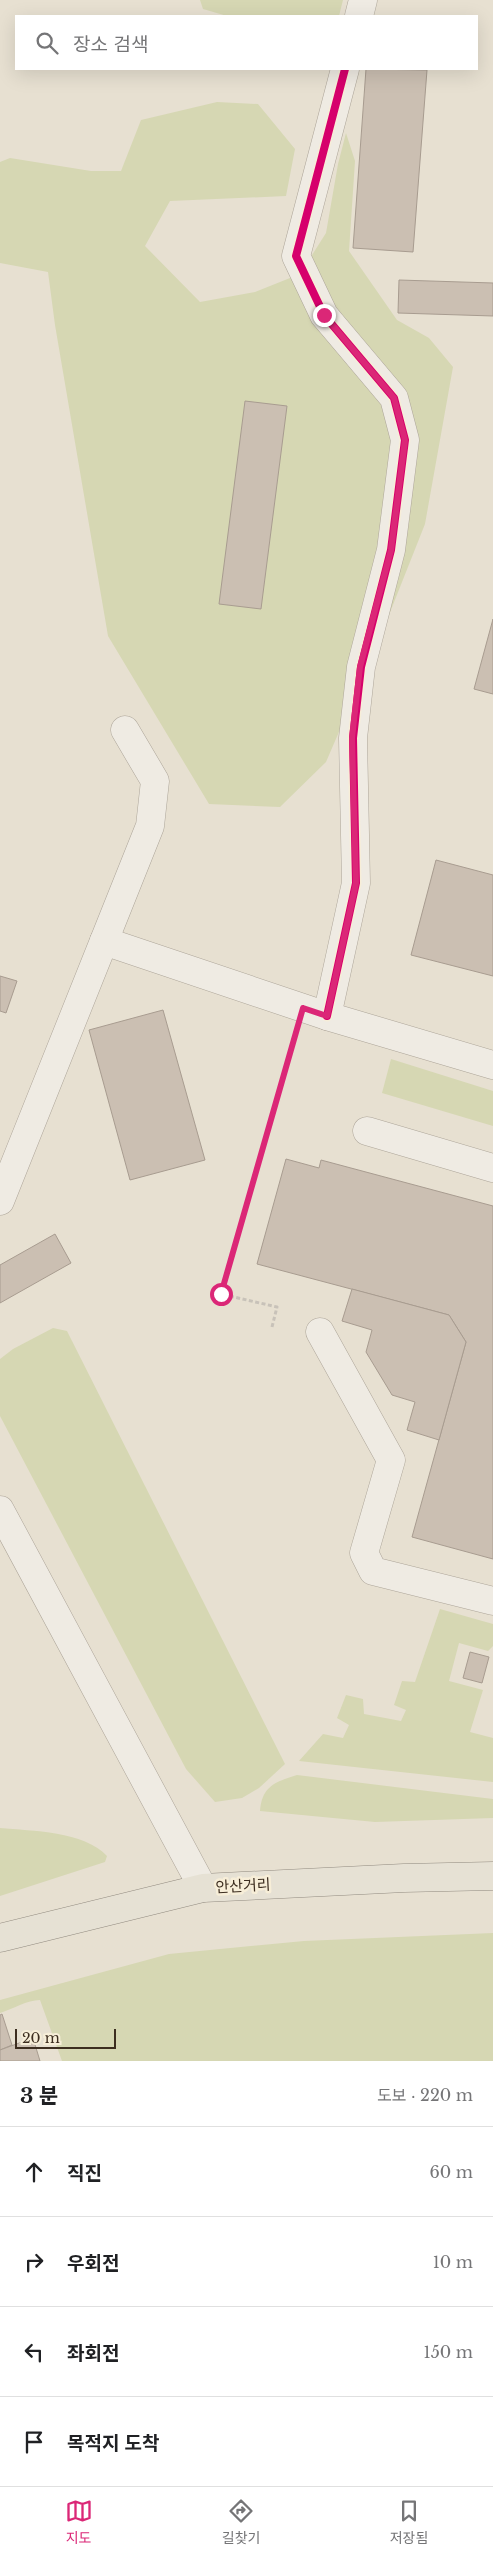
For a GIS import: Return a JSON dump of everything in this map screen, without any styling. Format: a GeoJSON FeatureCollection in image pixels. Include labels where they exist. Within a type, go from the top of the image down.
{"type":"FeatureCollection","features":[{"type":"Feature","properties":{"kind":"main road","name":"안산거리"},"geometry":{"type":"LineString","coordinates":[[0,1938],[202,1888],[404,1878],[493,1876]]}},
{"type":"Feature","properties":{"kind":"street"},"geometry":{"type":"LineString","coordinates":[[359,15],[363,0]]}},
{"type":"Feature","properties":{"kind":"street"},"geometry":{"type":"LineString","coordinates":[[315,1012],[356,883],[352,738],[360,667],[391,550],[405,440],[394,398],[324,315],[296,256],[345,70]]}},
{"type":"Feature","properties":{"kind":"street"},"geometry":{"type":"LineString","coordinates":[[0,1202],[150,826],[154,780],[125,730]]}},
{"type":"Feature","properties":{"kind":"street"},"geometry":{"type":"LineString","coordinates":[[104,941],[315,1012],[493,1065]]}},
{"type":"Feature","properties":{"kind":"street"},"geometry":{"type":"LineString","coordinates":[[367,1131],[493,1168]]}},
{"type":"Feature","properties":{"kind":"street"},"geometry":{"type":"LineString","coordinates":[[320,1332],[391,1460],[364,1553],[374,1571],[493,1601]]}},
{"type":"Feature","properties":{"kind":"street"},"geometry":{"type":"LineString","coordinates":[[0,1510],[202,1888]]}},
{"type":"Feature","properties":{"kind":"path"},"geometry":{"type":"LineString","coordinates":[[272,1327],[276,1307],[221,1294],[315,1012]]}},
{"type":"Feature","properties":{"kind":"green space"},"geometry":{"type":"Polygon","coordinates":[[[200,0],[343,0],[339,15],[224,15],[203,9],[200,0]]]}},
{"type":"Feature","properties":{"kind":"green space"},"geometry":{"type":"Polygon","coordinates":[[[217,102],[258,104],[295,149],[286,196],[170,201],[145,246],[200,302],[255,292],[300,274],[326,233],[338,164],[346,133],[355,161],[349,251],[397,320],[429,338],[453,367],[425,524],[385,625],[326,762],[280,807],[209,804],[108,636],[55,325],[48,272],[0,263],[0,162],[10,158],[91,171],[121,171],[141,120],[217,102]]]}},
{"type":"Feature","properties":{"kind":"green space"},"geometry":{"type":"Polygon","coordinates":[[[391,1059],[493,1091],[493,1126],[382,1093],[391,1059]]]}},
{"type":"Feature","properties":{"kind":"green space"},"geometry":{"type":"Polygon","coordinates":[[[53,1328],[67,1331],[285,1764],[259,1788],[242,1798],[215,1802],[186,1769],[0,1416],[0,1359],[13,1349],[53,1328]]]}},
{"type":"Feature","properties":{"kind":"green space"},"geometry":{"type":"Polygon","coordinates":[[[440,1609],[493,1624],[493,1646],[488,1651],[459,1643],[449,1681],[483,1690],[470,1732],[493,1738],[493,1782],[299,1761],[323,1734],[343,1738],[349,1725],[337,1718],[346,1695],[363,1699],[364,1714],[401,1721],[406,1710],[394,1705],[402,1681],[415,1682],[440,1609]]]}},
{"type":"Feature","properties":{"kind":"green space"},"geometry":{"type":"Polygon","coordinates":[[[297,1775],[493,1799],[493,1818],[375,1822],[260,1811],[264,1796],[271,1786],[297,1775]]]}},
{"type":"Feature","properties":{"kind":"green space"},"geometry":{"type":"Polygon","coordinates":[[[0,1828],[71,1837],[85,1841],[107,1856],[105,1862],[0,1896],[0,1828]]]}},
{"type":"Feature","properties":{"kind":"green space"},"geometry":{"type":"Polygon","coordinates":[[[493,1933],[493,2061],[62,2061],[40,2000],[25,2003],[0,2013],[0,2000],[169,1954],[304,1941],[493,1933]]]}},
{"type":"Feature","properties":{"kind":"building"},"geometry":{"type":"Polygon","coordinates":[[[366,70],[427,70],[413,252],[353,248],[366,70]]]}},
{"type":"Feature","properties":{"kind":"building"},"geometry":{"type":"Polygon","coordinates":[[[399,280],[493,283],[493,316],[398,313],[399,280]]]}},
{"type":"Feature","properties":{"kind":"building"},"geometry":{"type":"Polygon","coordinates":[[[245,401],[287,406],[261,609],[219,604],[245,401]]]}},
{"type":"Feature","properties":{"kind":"building"},"geometry":{"type":"Polygon","coordinates":[[[493,619],[493,694],[474,689],[493,619]]]}},
{"type":"Feature","properties":{"kind":"building"},"geometry":{"type":"Polygon","coordinates":[[[436,860],[493,875],[493,976],[411,955],[436,860]]]}},
{"type":"Feature","properties":{"kind":"building"},"geometry":{"type":"Polygon","coordinates":[[[0,976],[17,981],[6,1013],[0,1011],[0,976]]]}},
{"type":"Feature","properties":{"kind":"building"},"geometry":{"type":"Polygon","coordinates":[[[163,1010],[205,1160],[130,1180],[89,1030],[163,1010]]]}},
{"type":"Feature","properties":{"kind":"building"},"geometry":{"type":"Polygon","coordinates":[[[286,1159],[319,1168],[321,1160],[493,1206],[493,1559],[412,1537],[466,1342],[449,1315],[257,1264],[286,1159]]]}},
{"type":"Feature","properties":{"kind":"building"},"geometry":{"type":"Polygon","coordinates":[[[55,1234],[71,1263],[0,1303],[0,1265],[55,1234]]]}},
{"type":"Feature","properties":{"kind":"building"},"geometry":{"type":"Polygon","coordinates":[[[352,1289],[449,1315],[466,1342],[439,1440],[407,1430],[415,1402],[392,1395],[366,1352],[372,1330],[342,1321],[352,1289]]]}},
{"type":"Feature","properties":{"kind":"building"},"geometry":{"type":"Polygon","coordinates":[[[470,1652],[489,1657],[482,1683],[463,1678],[470,1652]]]}},
{"type":"Feature","properties":{"kind":"building"},"geometry":{"type":"Polygon","coordinates":[[[2,2014],[12,2045],[0,2050],[0,2015],[2,2014]]]}},
{"type":"Feature","properties":{"kind":"building"},"geometry":{"type":"Polygon","coordinates":[[[33,2038],[40,2061],[0,2061],[0,2050],[33,2038]]]}},
{"type":"Feature","properties":{"kind":"cycle path"},"geometry":{"type":"LineString","coordinates":[[327,1016],[356,883],[353,738],[361,667],[391,550],[405,440],[394,398],[324,315],[296,256],[345,70]]}},
{"type":"Feature","properties":{"kind":"route"},"geometry":{"type":"LineString","coordinates":[[221,1294],[303,1008],[327,1016],[356,883],[352,738],[360,667],[391,550],[405,440],[394,398],[324,315]]}}]}
